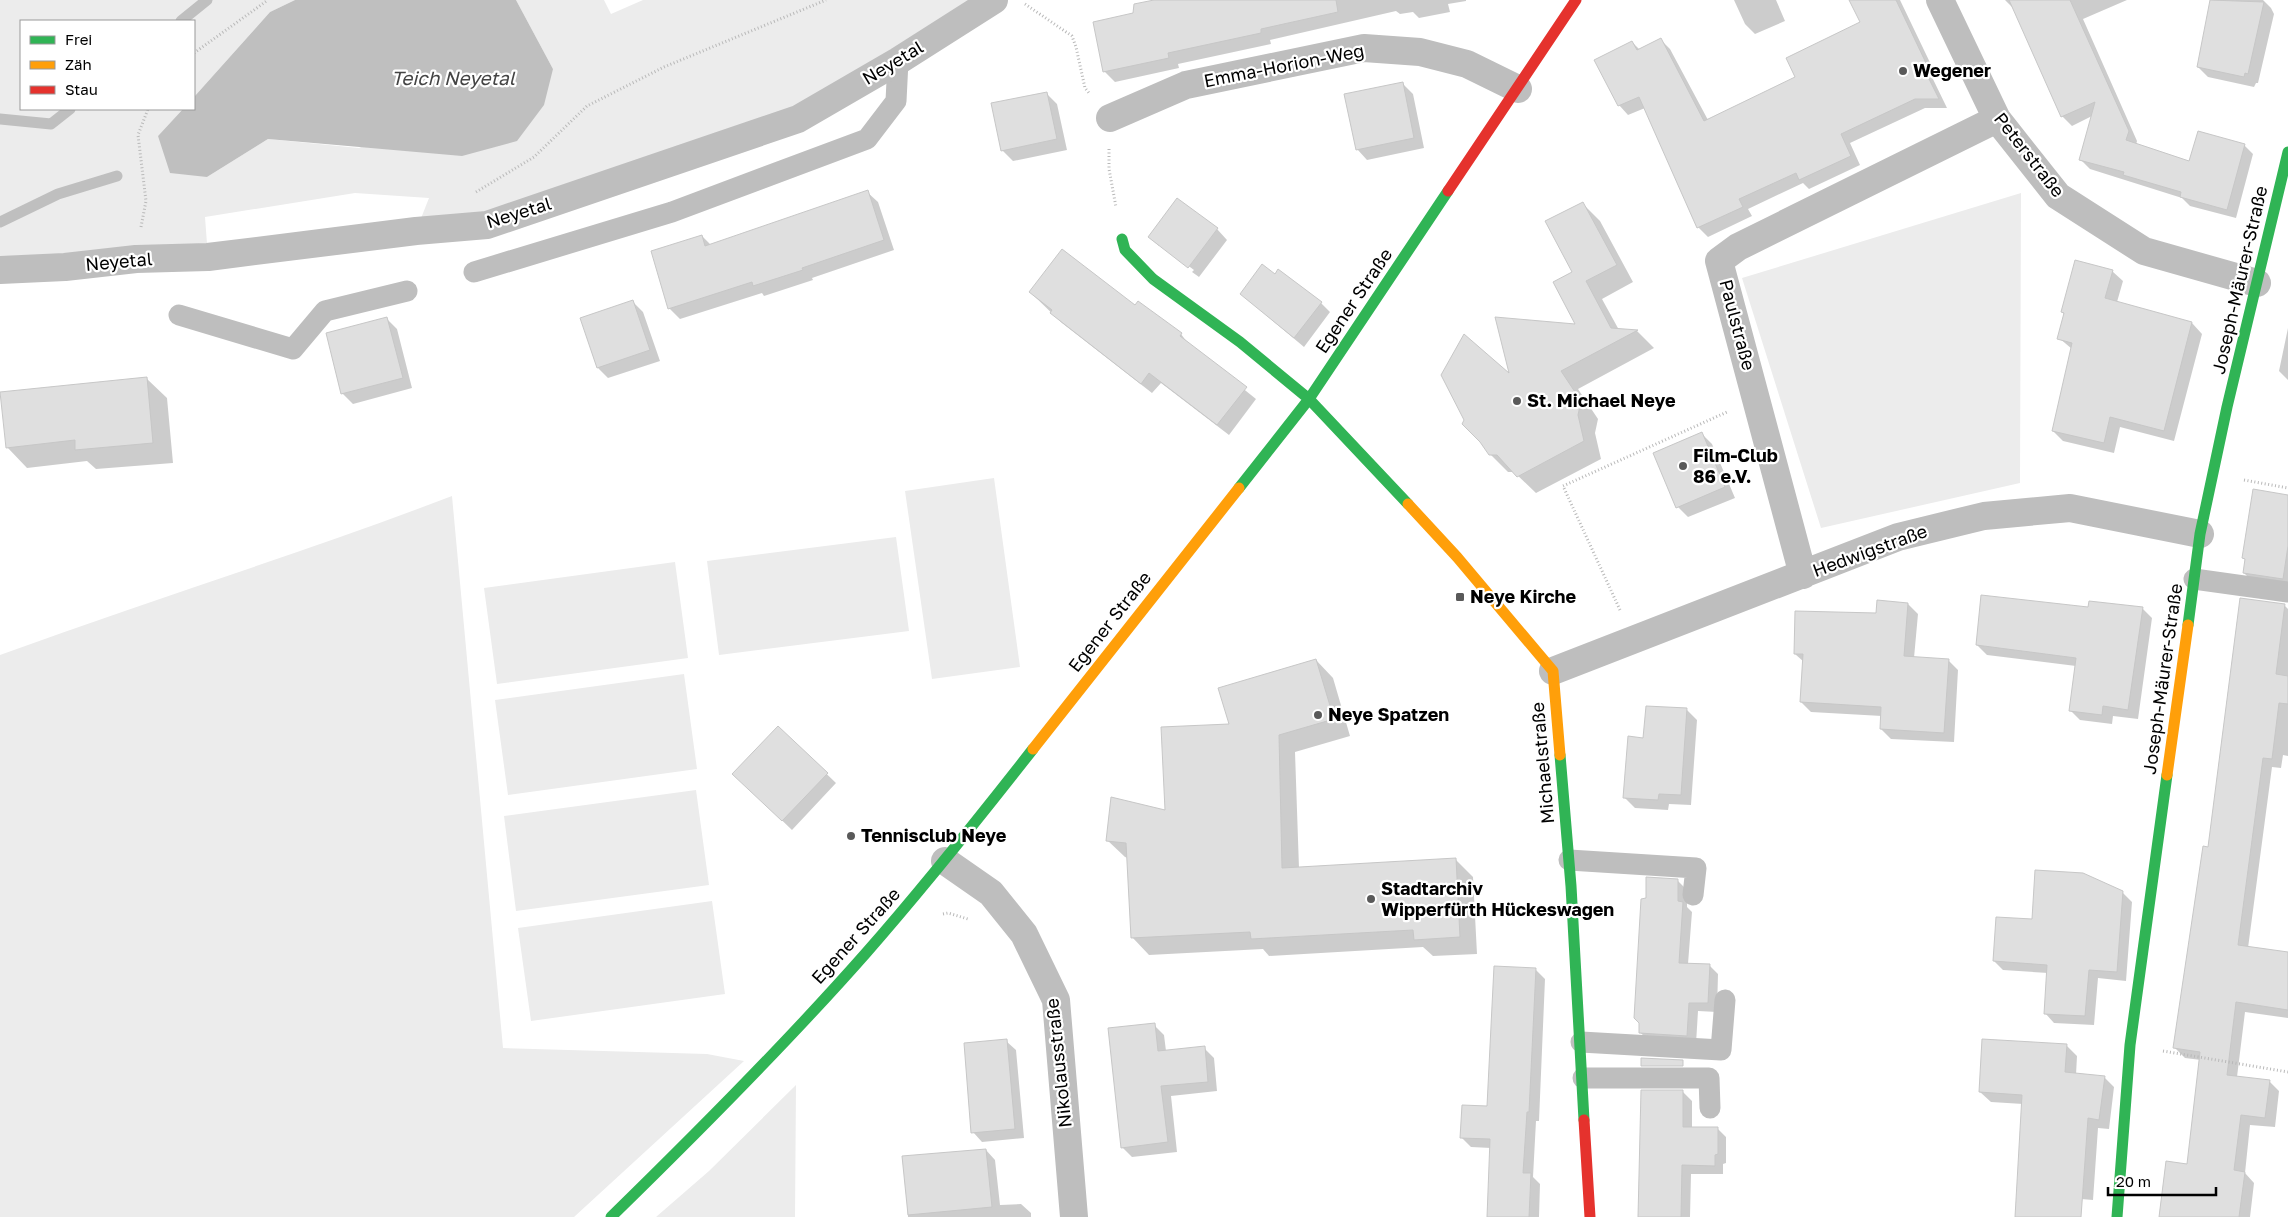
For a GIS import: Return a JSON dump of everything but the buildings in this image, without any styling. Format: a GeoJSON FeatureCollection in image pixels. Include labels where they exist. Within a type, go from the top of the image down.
{"type":"FeatureCollection","features":[{"type":"Feature","properties":{"kind":"street","name":"Neyetal"},"geometry":{"type":"LineString","coordinates":[[0,270],[65,267],[136,259],[208,257],[416,230],[487,225],[798,119],[898,61],[994,0]]}},
{"type":"Feature","properties":{"kind":"street","name":"Egener Straße"},"geometry":{"type":"LineString","coordinates":[[611,1217],[703,1127],[778,1048],[865,954],[945,861],[1309,399],[1576,0]]}},
{"type":"Feature","properties":{"kind":"street","name":"Peterstraße"},"geometry":{"type":"LineString","coordinates":[[1940,0],[1997,119],[2058,196],[2144,251],[2257,283]]}},
{"type":"Feature","properties":{"kind":"street","name":"Emma-Horion-Weg"},"geometry":{"type":"LineString","coordinates":[[1110,118],[1186,85],[1364,48],[1420,52],[1467,64],[1518,89]]}},
{"type":"Feature","properties":{"kind":"street","name":"Paulstraße"},"geometry":{"type":"LineString","coordinates":[[1804,575],[1719,261],[1738,247],[1997,119]]}},
{"type":"Feature","properties":{"kind":"street","name":"Joseph-Mäurer-Straße"},"geometry":{"type":"LineString","coordinates":[[2117,1217],[2130,1045],[2200,534],[2227,407],[2288,152]]}},
{"type":"Feature","properties":{"kind":"street"},"geometry":{"type":"LineString","coordinates":[[1122,239],[1125,250],[1153,279],[1240,342],[1309,399],[1457,556],[1553,671]]}},
{"type":"Feature","properties":{"kind":"street","name":"Hedwigstraße"},"geometry":{"type":"LineString","coordinates":[[1553,671],[1898,537],[1984,516],[2070,508],[2200,534]]}},
{"type":"Feature","properties":{"kind":"street","name":"Michaelstraße"},"geometry":{"type":"LineString","coordinates":[[1553,671],[1569,860],[1590,1217]]}},
{"type":"Feature","properties":{"kind":"street","name":"Nikolausstraße"},"geometry":{"type":"LineString","coordinates":[[945,861],[991,893],[1024,934],[1056,1000],[1074,1217]]}},
{"type":"Feature","properties":{"kind":"lane"},"geometry":{"type":"LineString","coordinates":[[474,272],[672,212],[867,139],[896,100],[898,61]]}},
{"type":"Feature","properties":{"kind":"lane"},"geometry":{"type":"LineString","coordinates":[[179,315],[292,349],[325,311],[407,291]]}},
{"type":"Feature","properties":{"kind":"lane"},"geometry":{"type":"LineString","coordinates":[[2194,579],[2288,592]]}},
{"type":"Feature","properties":{"kind":"lane"},"geometry":{"type":"LineString","coordinates":[[1569,860],[1696,868],[1693,895]]}},
{"type":"Feature","properties":{"kind":"lane"},"geometry":{"type":"LineString","coordinates":[[1581,1042],[1721,1050],[1725,1000]]}},
{"type":"Feature","properties":{"kind":"lane"},"geometry":{"type":"LineString","coordinates":[[1583,1078],[1709,1078],[1710,1108]]}},
{"type":"Feature","properties":{"kind":"path"},"geometry":{"type":"LineString","coordinates":[[195,52],[268,0]]}},
{"type":"Feature","properties":{"kind":"path"},"geometry":{"type":"LineString","coordinates":[[471,195],[534,157],[587,106],[664,67],[826,0]]}},
{"type":"Feature","properties":{"kind":"path"},"geometry":{"type":"LineString","coordinates":[[1028,7],[1072,36],[1085,88]]}},
{"type":"Feature","properties":{"kind":"path"},"geometry":{"type":"LineString","coordinates":[[136,259],[146,201],[138,135],[148,110]]}},
{"type":"Feature","properties":{"kind":"path"},"geometry":{"type":"LineString","coordinates":[[1109,169],[1122,239]]}},
{"type":"Feature","properties":{"kind":"path"},"geometry":{"type":"LineString","coordinates":[[1634,640],[1563,486],[1757,400]]}},
{"type":"Feature","properties":{"kind":"path"},"geometry":{"type":"LineString","coordinates":[[2214,474],[2288,488]]}},
{"type":"Feature","properties":{"kind":"path"},"geometry":{"type":"LineString","coordinates":[[2130,1045],[2288,1072]]}},
{"type":"Feature","properties":{"kind":"shaded area"},"geometry":{"type":"Polygon","coordinates":[[[0,0],[295,0],[270,12],[195,96],[195,20],[20,20],[20,110],[182,110],[158,136],[207,177],[268,139],[359,148],[553,69],[516,0],[604,0],[611,14],[643,0],[994,0],[798,119],[487,225],[416,231],[429,198],[355,193],[205,217],[208,257],[0,270],[0,0]]]}},
{"type":"Feature","properties":{"kind":"shaded area"},"geometry":{"type":"Polygon","coordinates":[[[2021,193],[2020,483],[1821,528],[1742,278],[2021,193]]]}},
{"type":"Feature","properties":{"kind":"shaded area"},"geometry":{"type":"Polygon","coordinates":[[[994,478],[1020,667],[932,679],[905,491],[994,478]]]}},
{"type":"Feature","properties":{"kind":"shaded area"},"geometry":{"type":"Polygon","coordinates":[[[452,496],[503,1048],[707,1054],[744,1061],[574,1217],[0,1217],[0,655],[340,537],[452,496]]]}},
{"type":"Feature","properties":{"kind":"shaded area"},"geometry":{"type":"Polygon","coordinates":[[[896,537],[909,631],[719,655],[707,561],[896,537]]]}},
{"type":"Feature","properties":{"kind":"shaded area"},"geometry":{"type":"Polygon","coordinates":[[[675,562],[688,658],[497,684],[484,588],[675,562]]]}},
{"type":"Feature","properties":{"kind":"shaded area"},"geometry":{"type":"Polygon","coordinates":[[[684,674],[697,769],[508,795],[495,700],[684,674]]]}},
{"type":"Feature","properties":{"kind":"shaded area"},"geometry":{"type":"Polygon","coordinates":[[[696,790],[709,885],[516,911],[504,816],[696,790]]]}},
{"type":"Feature","properties":{"kind":"shaded area"},"geometry":{"type":"Polygon","coordinates":[[[712,901],[725,994],[531,1021],[518,928],[712,901]]]}},
{"type":"Feature","properties":{"kind":"shaded area"},"geometry":{"type":"Polygon","coordinates":[[[796,1085],[795,1217],[656,1217],[709,1171],[796,1085]]]}},
{"type":"Feature","properties":{"kind":"water","name":"Teich Neyetal"},"geometry":{"type":"Polygon","coordinates":[[[295,0],[516,0],[553,69],[544,105],[517,141],[462,156],[268,139],[207,177],[170,173],[158,136],[182,110],[195,110],[195,96],[270,12],[295,0]]]}},
{"type":"Feature","properties":{"kind":"waterway"},"geometry":{"type":"LineString","coordinates":[[182,20],[207,0]]}},
{"type":"Feature","properties":{"kind":"waterway"},"geometry":{"type":"LineString","coordinates":[[0,119],[51,124],[69,110]]}},
{"type":"Feature","properties":{"kind":"waterway"},"geometry":{"type":"LineString","coordinates":[[0,222],[58,194],[117,176]]}},
{"type":"Feature","properties":{"kind":"traffic: fast"},"geometry":{"type":"LineString","coordinates":[[2188,625],[2200,534],[2227,407],[2288,152]]}},
{"type":"Feature","properties":{"kind":"traffic: fast"},"geometry":{"type":"LineString","coordinates":[[1239,488],[1309,399],[1448,191]]}},
{"type":"Feature","properties":{"kind":"traffic: fast"},"geometry":{"type":"LineString","coordinates":[[1122,239],[1125,250],[1153,279],[1240,342],[1309,399],[1408,504]]}},
{"type":"Feature","properties":{"kind":"traffic: fast"},"geometry":{"type":"LineString","coordinates":[[611,1217],[741,1088],[835,987],[930,878],[1033,749]]}},
{"type":"Feature","properties":{"kind":"traffic: fast"},"geometry":{"type":"LineString","coordinates":[[1560,755],[1571,886],[1584,1120]]}},
{"type":"Feature","properties":{"kind":"traffic: fast"},"geometry":{"type":"LineString","coordinates":[[2117,1217],[2130,1045],[2167,775]]}},
{"type":"Feature","properties":{"kind":"traffic: slow"},"geometry":{"type":"LineString","coordinates":[[1033,749],[1239,488]]}},
{"type":"Feature","properties":{"kind":"traffic: slow"},"geometry":{"type":"LineString","coordinates":[[1408,504],[1457,557],[1553,671],[1560,755]]}},
{"type":"Feature","properties":{"kind":"traffic: slow"},"geometry":{"type":"LineString","coordinates":[[2167,775],[2188,625]]}},
{"type":"Feature","properties":{"kind":"traffic: jam"},"geometry":{"type":"LineString","coordinates":[[1448,191],[1576,0]]}},
{"type":"Feature","properties":{"kind":"traffic: jam"},"geometry":{"type":"LineString","coordinates":[[1584,1120],[1590,1217]]}},
{"type":"Feature","properties":{"kind":"place","name":"Wegener"},"geometry":{"type":"Point","coordinates":[1903,71]}},
{"type":"Feature","properties":{"kind":"place","name":"St. Michael Neye"},"geometry":{"type":"Point","coordinates":[1517,401]}},
{"type":"Feature","properties":{"kind":"place","name":"Film-Club 86 e.V."},"geometry":{"type":"Point","coordinates":[1683,466]}},
{"type":"Feature","properties":{"kind":"place","name":"Neye Kirche"},"geometry":{"type":"Point","coordinates":[1460,597]}},
{"type":"Feature","properties":{"kind":"place","name":"Neye Spatzen"},"geometry":{"type":"Point","coordinates":[1318,715]}},
{"type":"Feature","properties":{"kind":"place","name":"Tennisclub Neye"},"geometry":{"type":"Point","coordinates":[851,836]}},
{"type":"Feature","properties":{"kind":"place","name":"Stadtarchiv Wipperfürth Hückeswagen"},"geometry":{"type":"Point","coordinates":[1371,899]}}]}
